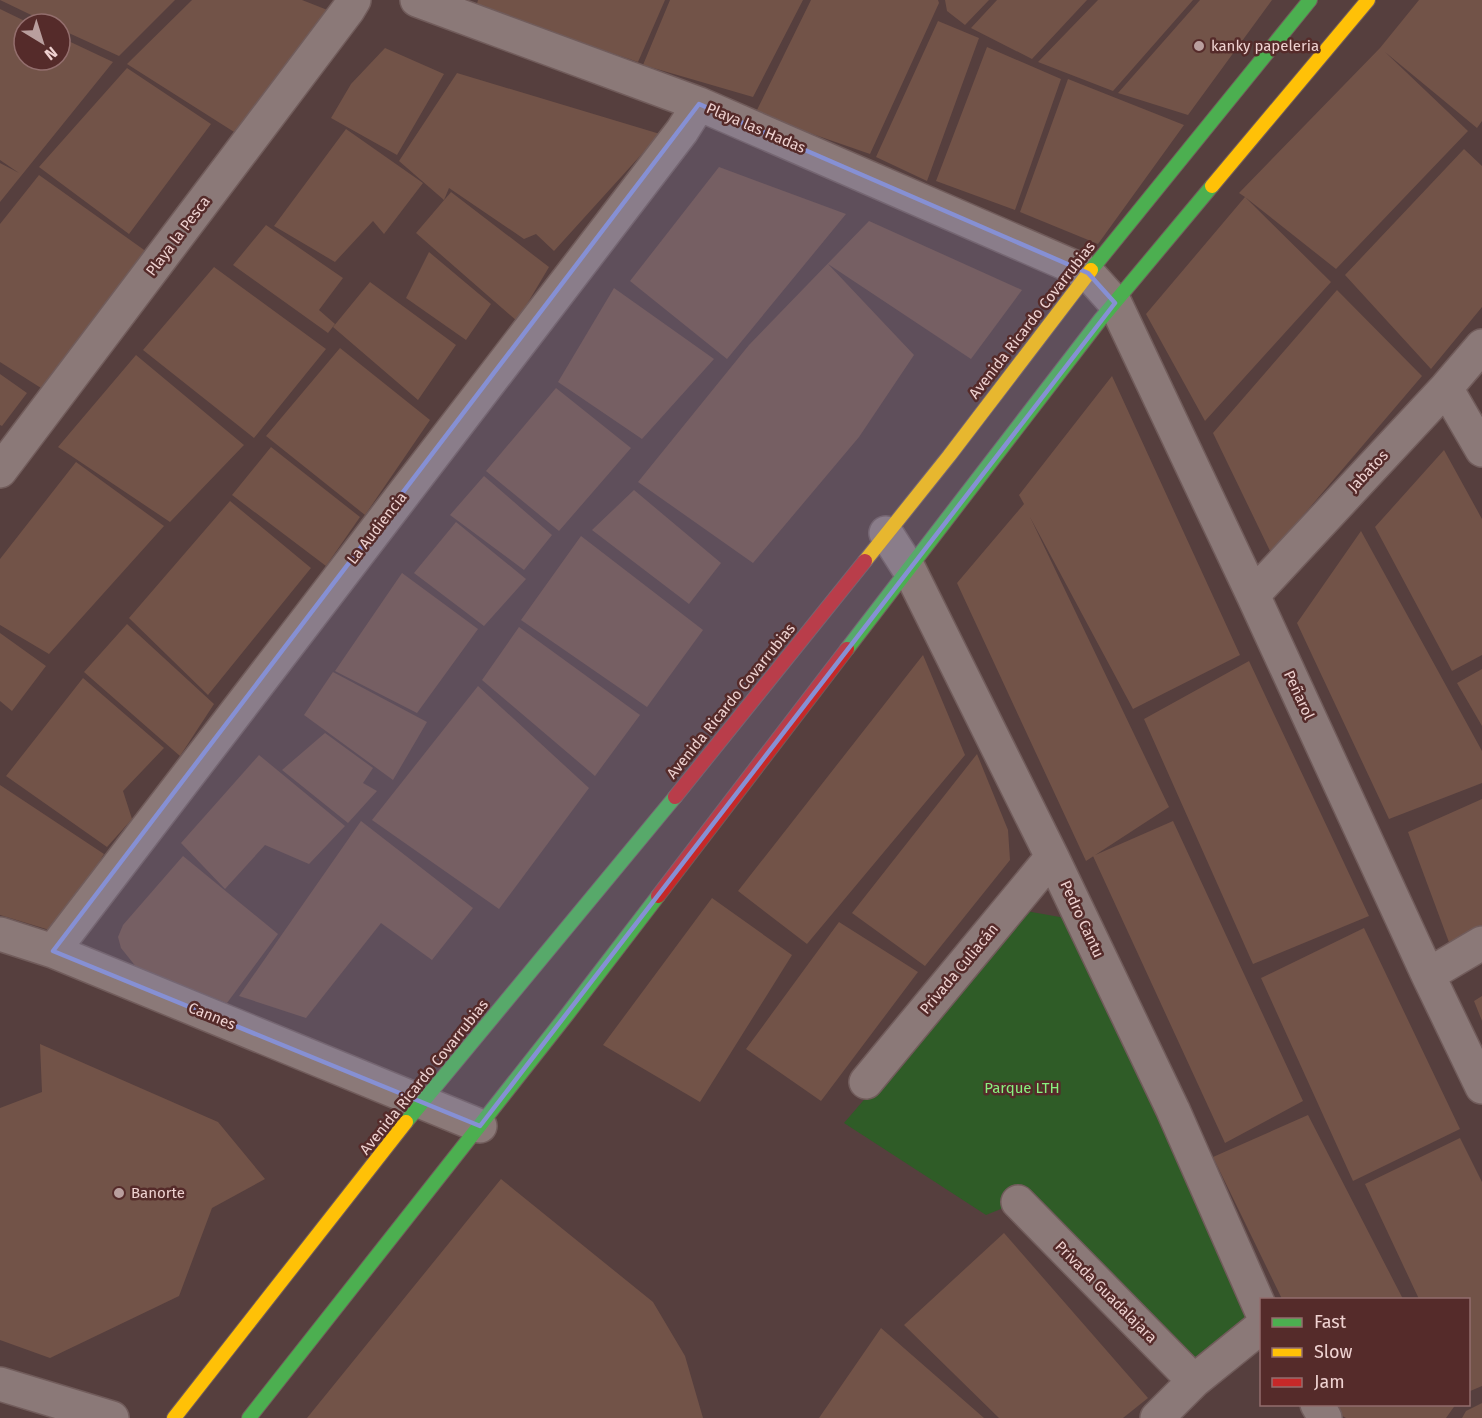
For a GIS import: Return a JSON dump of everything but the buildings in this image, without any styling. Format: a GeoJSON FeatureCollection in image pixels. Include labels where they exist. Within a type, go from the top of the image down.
{"type":"FeatureCollection","features":[{"type":"Feature","properties":{"kind":"street","name":"Playa la Pesca"},"geometry":{"type":"LineString","coordinates":[[0,471],[354,0]]}},
{"type":"Feature","properties":{"kind":"street","name":"Playa las Hadas"},"geometry":{"type":"LineString","coordinates":[[417,0],[699,104],[1088,273]]}},
{"type":"Feature","properties":{"kind":"street","name":"Avenida Ricardo Covarrubias"},"geometry":{"type":"LineString","coordinates":[[174,1418],[422,1101],[581,913],[949,456],[1088,273],[1310,0]]}},
{"type":"Feature","properties":{"kind":"street"},"geometry":{"type":"LineString","coordinates":[[249,1418],[480,1126],[1115,303],[1356,3]]}},
{"type":"Feature","properties":{"kind":"street","name":"La Audiencia"},"geometry":{"type":"LineString","coordinates":[[53,951],[682,131],[699,104]]}},
{"type":"Feature","properties":{"kind":"street"},"geometry":{"type":"LineString","coordinates":[[1088,273],[1115,303]]}},
{"type":"Feature","properties":{"kind":"street","name":"Peñarol"},"geometry":{"type":"LineString","coordinates":[[1115,303],[1482,1087]]}},
{"type":"Feature","properties":{"kind":"street","name":"Jabatos"},"geometry":{"type":"LineString","coordinates":[[1253,595],[1446,388],[1482,346]]}},
{"type":"Feature","properties":{"kind":"street"},"geometry":{"type":"LineString","coordinates":[[1446,388],[1482,450]]}},
{"type":"Feature","properties":{"kind":"street","name":"Pedro Cantu"},"geometry":{"type":"LineString","coordinates":[[886,533],[909,569],[1052,857],[1173,1110],[1260,1307]]}},
{"type":"Feature","properties":{"kind":"street","name":"Privada Culiacán"},"geometry":{"type":"LineString","coordinates":[[866,1082],[1052,857]]}},
{"type":"Feature","properties":{"kind":"street","name":"Cannes"},"geometry":{"type":"LineString","coordinates":[[0,934],[53,951],[480,1126]]}},
{"type":"Feature","properties":{"kind":"street"},"geometry":{"type":"LineString","coordinates":[[1428,975],[1482,943]]}},
{"type":"Feature","properties":{"kind":"street","name":"Privada Guadalajara"},"geometry":{"type":"LineString","coordinates":[[1018,1202],[1194,1381]]}},
{"type":"Feature","properties":{"kind":"street"},"geometry":{"type":"LineString","coordinates":[[1157,1418],[1194,1381],[1260,1328]]}},
{"type":"Feature","properties":{"kind":"street"},"geometry":{"type":"LineString","coordinates":[[0,1384],[112,1418]]}},
{"type":"Feature","properties":{"kind":"highlighted area"},"geometry":{"type":"Polygon","coordinates":[[[699,104],[1088,273],[1115,303],[480,1126],[53,951],[699,104]]]}},
{"type":"Feature","properties":{"kind":"green space","name":"Parque LTH"},"geometry":{"type":"Polygon","coordinates":[[[1026,911],[1071,919],[1260,1317],[1194,1381],[1018,1202],[986,1215],[844,1123],[1026,911]]]}},
{"type":"Feature","properties":{"kind":"traffic: fast"},"geometry":{"type":"LineString","coordinates":[[1091,270],[1310,0]]}},
{"type":"Feature","properties":{"kind":"traffic: fast"},"geometry":{"type":"LineString","coordinates":[[847,649],[1100,320],[1212,186]]}},
{"type":"Feature","properties":{"kind":"traffic: fast"},"geometry":{"type":"LineString","coordinates":[[406,1122],[675,797]]}},
{"type":"Feature","properties":{"kind":"traffic: fast"},"geometry":{"type":"LineString","coordinates":[[249,1418],[658,896]]}},
{"type":"Feature","properties":{"kind":"traffic: slow"},"geometry":{"type":"LineString","coordinates":[[1212,186],[1368,0]]}},
{"type":"Feature","properties":{"kind":"traffic: slow"},"geometry":{"type":"LineString","coordinates":[[865,561],[949,456],[1091,270]]}},
{"type":"Feature","properties":{"kind":"traffic: slow"},"geometry":{"type":"LineString","coordinates":[[174,1418],[406,1122]]}},
{"type":"Feature","properties":{"kind":"traffic: jam"},"geometry":{"type":"LineString","coordinates":[[675,797],[865,561]]}},
{"type":"Feature","properties":{"kind":"traffic: jam"},"geometry":{"type":"LineString","coordinates":[[658,896],[847,649]]}},
{"type":"Feature","properties":{"kind":"place","name":"kanky papeleria"},"geometry":{"type":"Point","coordinates":[1199,46]}},
{"type":"Feature","properties":{"kind":"place","name":"Banorte"},"geometry":{"type":"Point","coordinates":[119,1193]}}]}
